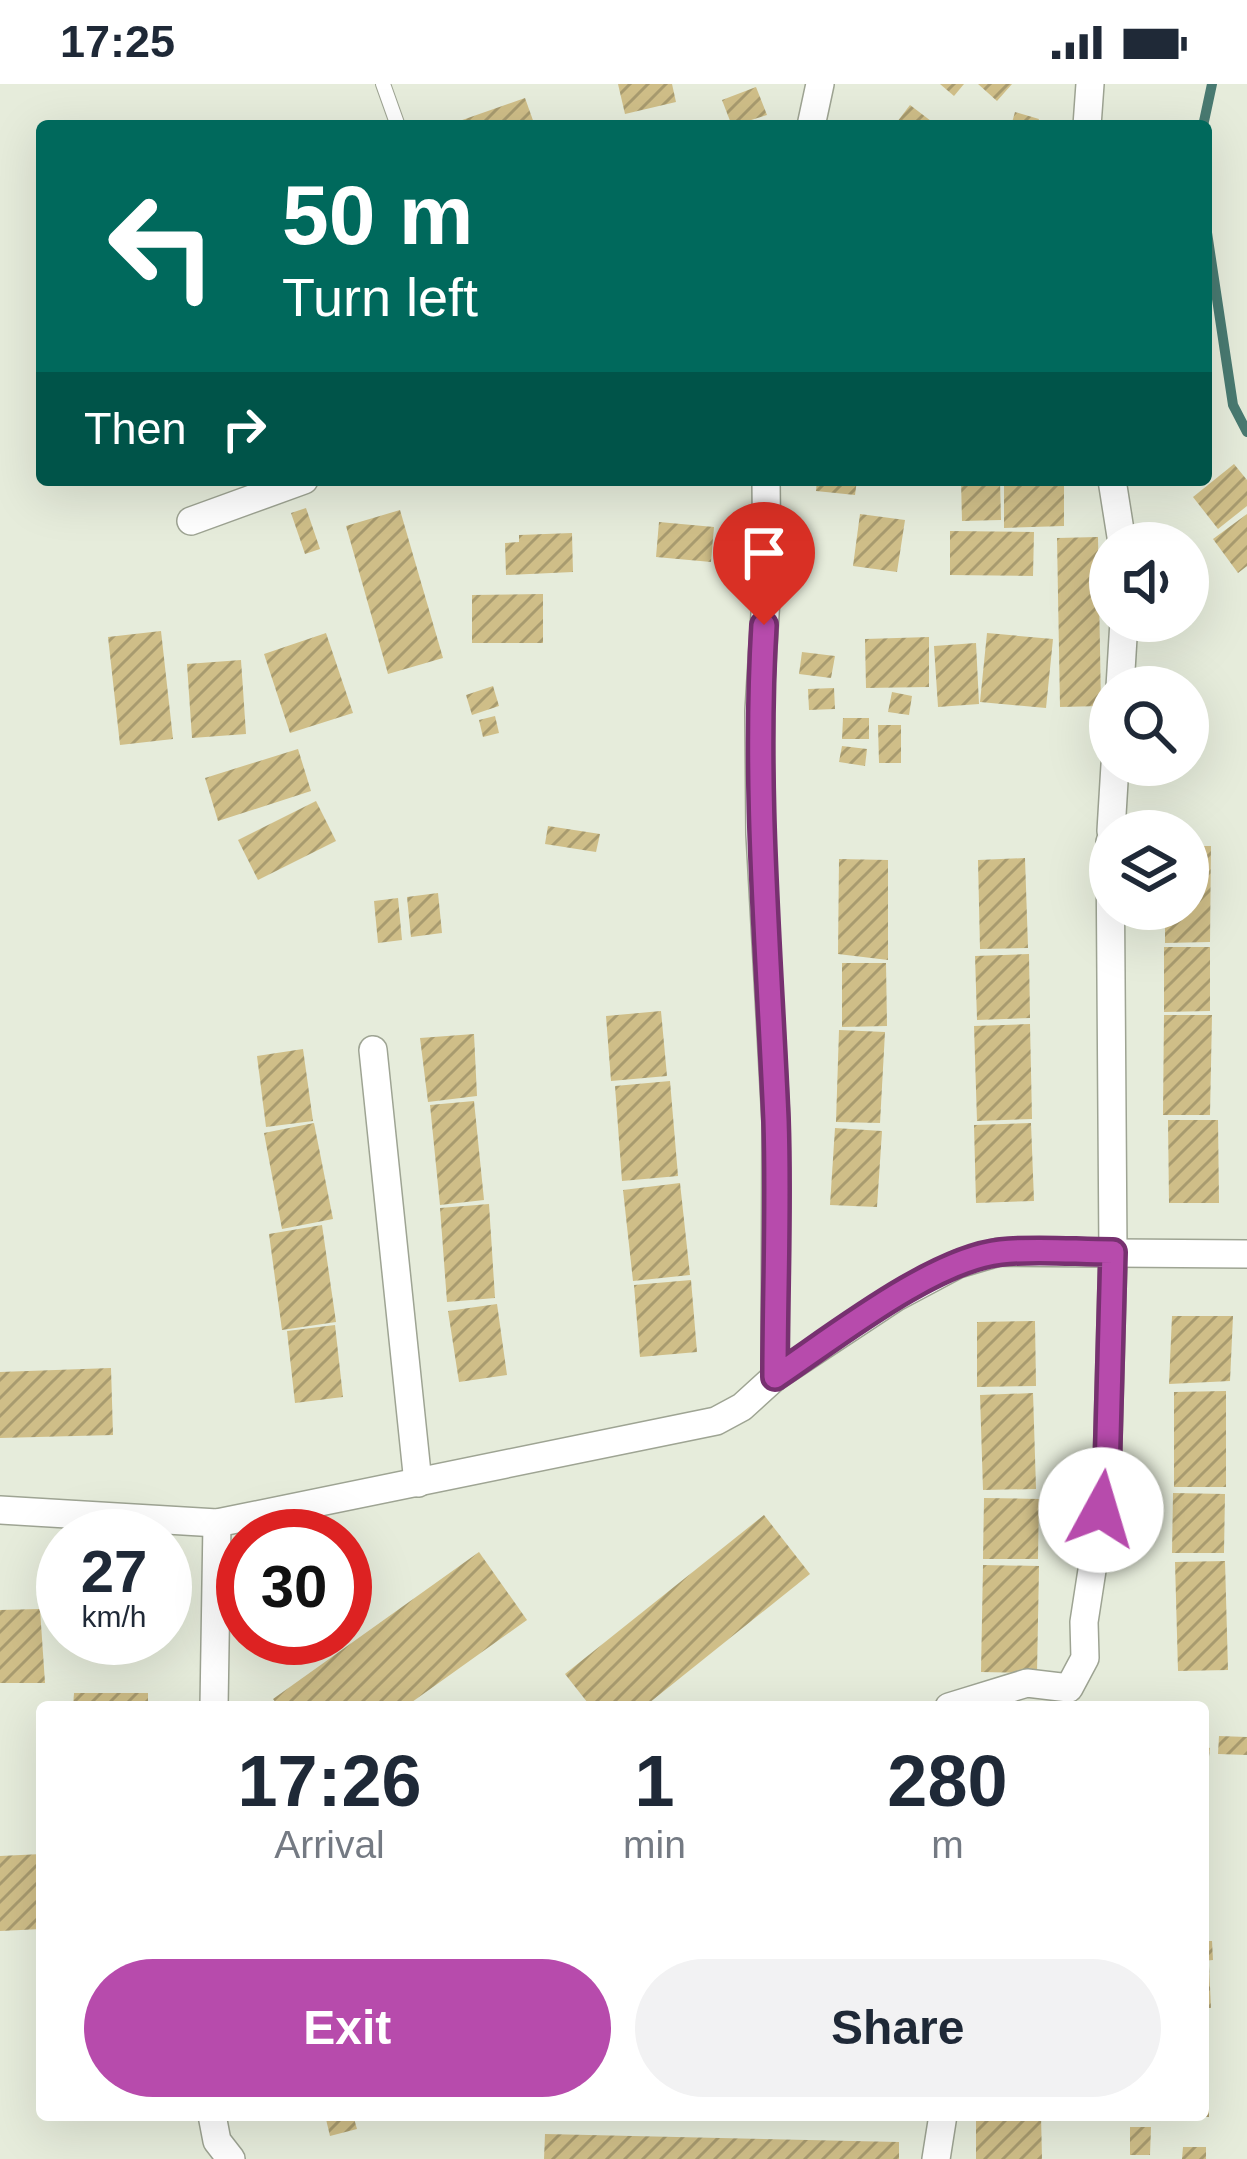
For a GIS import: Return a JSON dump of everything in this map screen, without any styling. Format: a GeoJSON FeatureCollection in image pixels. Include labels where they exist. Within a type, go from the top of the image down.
{"type":"FeatureCollection","features":[{"type":"Feature","properties":{"kind":"street"},"geometry":{"type":"LineString","coordinates":[[813,120],[820,84]]}},
{"type":"Feature","properties":{"kind":"street"},"geometry":{"type":"LineString","coordinates":[[1087,120],[1090,84]]}},
{"type":"Feature","properties":{"kind":"street"},"geometry":{"type":"LineString","coordinates":[[191,521],[287,486]]}},
{"type":"Feature","properties":{"kind":"street"},"geometry":{"type":"LineString","coordinates":[[766,486],[760,814],[776,1122],[775,1377]]}},
{"type":"Feature","properties":{"kind":"street"},"geometry":{"type":"LineString","coordinates":[[1113,486],[1119,522]]}},
{"type":"Feature","properties":{"kind":"street"},"geometry":{"type":"LineString","coordinates":[[969,1701],[1028,1683],[1069,1688],[1085,1658],[1084,1622],[1107,1473],[1113,1252],[1111,930]]}},
{"type":"Feature","properties":{"kind":"street"},"geometry":{"type":"LineString","coordinates":[[373,1050],[418,1483]]}},
{"type":"Feature","properties":{"kind":"street"},"geometry":{"type":"LineString","coordinates":[[287,1509],[716,1421],[896,1297],[958,1264],[999,1252],[1247,1254]]}},
{"type":"Feature","properties":{"kind":"street"},"geometry":{"type":"LineString","coordinates":[[0,1510],[216,1523]]}},
{"type":"Feature","properties":{"kind":"street"},"geometry":{"type":"LineString","coordinates":[[214,1701],[216,1584]]}},
{"type":"Feature","properties":{"kind":"street"},"geometry":{"type":"LineString","coordinates":[[213,2121],[217,2141],[231,2159]]}},
{"type":"Feature","properties":{"kind":"street"},"geometry":{"type":"LineString","coordinates":[[936,2159],[942,2121]]}},
{"type":"Feature","properties":{"kind":"lane"},"geometry":{"type":"LineString","coordinates":[[383,84],[396,120]]}},
{"type":"Feature","properties":{"kind":"building"},"geometry":{"type":"Polygon","coordinates":[[[618,84],[672,84],[676,102],[625,114],[618,84]]]}},
{"type":"Feature","properties":{"kind":"building"},"geometry":{"type":"Polygon","coordinates":[[[940,84],[964,84],[954,96],[940,84]]]}},
{"type":"Feature","properties":{"kind":"building"},"geometry":{"type":"Polygon","coordinates":[[[978,84],[1012,84],[997,101],[978,84]]]}},
{"type":"Feature","properties":{"kind":"building"},"geometry":{"type":"Polygon","coordinates":[[[756,87],[767,115],[730,120],[722,100],[756,87]]]}},
{"type":"Feature","properties":{"kind":"building"},"geometry":{"type":"Polygon","coordinates":[[[525,98],[533,120],[462,120],[525,98]]]}},
{"type":"Feature","properties":{"kind":"building"},"geometry":{"type":"Polygon","coordinates":[[[910,105],[930,120],[899,120],[910,105]]]}},
{"type":"Feature","properties":{"kind":"building"},"geometry":{"type":"Polygon","coordinates":[[[1015,112],[1039,119],[1039,120],[1013,120],[1015,112]]]}},
{"type":"Feature","properties":{"kind":"building"},"geometry":{"type":"Polygon","coordinates":[[[1234,464],[1247,480],[1247,506],[1218,529],[1193,497],[1234,464]]]}},
{"type":"Feature","properties":{"kind":"building"},"geometry":{"type":"Polygon","coordinates":[[[816,486],[856,486],[855,495],[816,491],[816,486]]]}},
{"type":"Feature","properties":{"kind":"building"},"geometry":{"type":"Polygon","coordinates":[[[961,486],[1000,486],[1001,520],[962,521],[961,486]]]}},
{"type":"Feature","properties":{"kind":"building"},"geometry":{"type":"Polygon","coordinates":[[[1004,486],[1064,486],[1064,526],[1004,528],[1004,486]]]}},
{"type":"Feature","properties":{"kind":"building"},"geometry":{"type":"Polygon","coordinates":[[[306,508],[320,549],[305,554],[291,513],[306,508]]]}},
{"type":"Feature","properties":{"kind":"building"},"geometry":{"type":"Polygon","coordinates":[[[400,510],[443,658],[388,674],[346,526],[400,510]]]}},
{"type":"Feature","properties":{"kind":"building"},"geometry":{"type":"Polygon","coordinates":[[[860,514],[905,520],[897,572],[853,566],[860,514]]]}},
{"type":"Feature","properties":{"kind":"building"},"geometry":{"type":"Polygon","coordinates":[[[1247,514],[1247,566],[1238,573],[1213,539],[1247,514]]]}},
{"type":"Feature","properties":{"kind":"building"},"geometry":{"type":"Polygon","coordinates":[[[659,522],[714,527],[711,562],[656,557],[659,522]]]}},
{"type":"Feature","properties":{"kind":"building"},"geometry":{"type":"Polygon","coordinates":[[[950,531],[1034,532],[1033,576],[950,575],[950,531]]]}},
{"type":"Feature","properties":{"kind":"building"},"geometry":{"type":"Polygon","coordinates":[[[572,533],[573,572],[506,575],[505,543],[519,542],[519,535],[572,533]]]}},
{"type":"Feature","properties":{"kind":"building"},"geometry":{"type":"Polygon","coordinates":[[[1089,537],[1089,642],[1100,642],[1100,666],[1089,666],[1089,706],[1060,707],[1057,538],[1089,537]]]}},
{"type":"Feature","properties":{"kind":"building"},"geometry":{"type":"Polygon","coordinates":[[[543,594],[543,643],[472,643],[472,595],[543,594]]]}},
{"type":"Feature","properties":{"kind":"building"},"geometry":{"type":"Polygon","coordinates":[[[161,631],[173,739],[120,745],[108,637],[161,631]]]}},
{"type":"Feature","properties":{"kind":"building"},"geometry":{"type":"Polygon","coordinates":[[[326,633],[353,713],[290,733],[264,654],[326,633]]]}},
{"type":"Feature","properties":{"kind":"building"},"geometry":{"type":"Polygon","coordinates":[[[987,633],[1053,639],[1046,708],[980,702],[987,633]]]}},
{"type":"Feature","properties":{"kind":"building"},"geometry":{"type":"Polygon","coordinates":[[[929,637],[929,687],[866,688],[865,639],[929,637]]]}},
{"type":"Feature","properties":{"kind":"building"},"geometry":{"type":"Polygon","coordinates":[[[976,643],[979,704],[938,707],[934,646],[976,643]]]}},
{"type":"Feature","properties":{"kind":"building"},"geometry":{"type":"Polygon","coordinates":[[[802,652],[835,656],[831,678],[799,674],[802,652]]]}},
{"type":"Feature","properties":{"kind":"building"},"geometry":{"type":"Polygon","coordinates":[[[241,660],[246,734],[192,738],[187,664],[241,660]]]}},
{"type":"Feature","properties":{"kind":"building"},"geometry":{"type":"Polygon","coordinates":[[[493,686],[499,706],[472,715],[466,695],[493,686]]]}},
{"type":"Feature","properties":{"kind":"building"},"geometry":{"type":"Polygon","coordinates":[[[834,688],[835,709],[809,710],[808,689],[834,688]]]}},
{"type":"Feature","properties":{"kind":"building"},"geometry":{"type":"Polygon","coordinates":[[[892,692],[912,696],[909,715],[888,712],[892,692]]]}},
{"type":"Feature","properties":{"kind":"building"},"geometry":{"type":"Polygon","coordinates":[[[495,716],[499,733],[483,737],[479,720],[495,716]]]}},
{"type":"Feature","properties":{"kind":"building"},"geometry":{"type":"Polygon","coordinates":[[[843,718],[869,718],[869,739],[842,739],[843,718]]]}},
{"type":"Feature","properties":{"kind":"building"},"geometry":{"type":"Polygon","coordinates":[[[878,725],[901,725],[901,763],[879,763],[878,725]]]}},
{"type":"Feature","properties":{"kind":"building"},"geometry":{"type":"Polygon","coordinates":[[[842,746],[867,749],[865,766],[839,762],[842,746]]]}},
{"type":"Feature","properties":{"kind":"building"},"geometry":{"type":"Polygon","coordinates":[[[298,749],[311,791],[218,821],[205,778],[298,749]]]}},
{"type":"Feature","properties":{"kind":"building"},"geometry":{"type":"Polygon","coordinates":[[[316,801],[336,841],[258,880],[238,840],[316,801]]]}},
{"type":"Feature","properties":{"kind":"building"},"geometry":{"type":"Polygon","coordinates":[[[548,826],[600,834],[596,852],[545,844],[548,826]]]}},
{"type":"Feature","properties":{"kind":"building"},"geometry":{"type":"Polygon","coordinates":[[[1211,846],[1210,942],[1165,943],[1165,930],[1209,930],[1211,846]]]}},
{"type":"Feature","properties":{"kind":"building"},"geometry":{"type":"Polygon","coordinates":[[[1025,858],[1028,948],[980,949],[978,860],[1025,858]]]}},
{"type":"Feature","properties":{"kind":"building"},"geometry":{"type":"Polygon","coordinates":[[[839,859],[888,860],[888,960],[838,954],[839,859]]]}},
{"type":"Feature","properties":{"kind":"building"},"geometry":{"type":"Polygon","coordinates":[[[438,893],[442,933],[411,937],[407,897],[438,893]]]}},
{"type":"Feature","properties":{"kind":"building"},"geometry":{"type":"Polygon","coordinates":[[[398,898],[402,940],[378,943],[374,901],[398,898]]]}},
{"type":"Feature","properties":{"kind":"building"},"geometry":{"type":"Polygon","coordinates":[[[1164,947],[1210,947],[1210,1011],[1164,1012],[1164,947]]]}},
{"type":"Feature","properties":{"kind":"building"},"geometry":{"type":"Polygon","coordinates":[[[1029,954],[1030,1018],[977,1020],[975,956],[1029,954]]]}},
{"type":"Feature","properties":{"kind":"building"},"geometry":{"type":"Polygon","coordinates":[[[842,963],[886,963],[887,1026],[842,1027],[842,963]]]}},
{"type":"Feature","properties":{"kind":"building"},"geometry":{"type":"Polygon","coordinates":[[[661,1011],[667,1076],[611,1081],[606,1016],[661,1011]]]}},
{"type":"Feature","properties":{"kind":"building"},"geometry":{"type":"Polygon","coordinates":[[[1164,1015],[1212,1015],[1210,1115],[1163,1115],[1164,1015]]]}},
{"type":"Feature","properties":{"kind":"building"},"geometry":{"type":"Polygon","coordinates":[[[1030,1024],[1032,1119],[977,1121],[974,1026],[1030,1024]]]}},
{"type":"Feature","properties":{"kind":"building"},"geometry":{"type":"Polygon","coordinates":[[[839,1030],[885,1032],[880,1123],[836,1122],[839,1030]]]}},
{"type":"Feature","properties":{"kind":"building"},"geometry":{"type":"Polygon","coordinates":[[[474,1034],[477,1096],[428,1102],[420,1038],[474,1034]]]}},
{"type":"Feature","properties":{"kind":"building"},"geometry":{"type":"Polygon","coordinates":[[[303,1049],[313,1121],[266,1127],[257,1056],[303,1049]]]}},
{"type":"Feature","properties":{"kind":"building"},"geometry":{"type":"Polygon","coordinates":[[[670,1081],[678,1176],[622,1181],[615,1086],[670,1081]]]}},
{"type":"Feature","properties":{"kind":"building"},"geometry":{"type":"Polygon","coordinates":[[[474,1101],[484,1200],[440,1205],[430,1105],[474,1101]]]}},
{"type":"Feature","properties":{"kind":"building"},"geometry":{"type":"Polygon","coordinates":[[[1168,1120],[1218,1120],[1219,1203],[1169,1203],[1168,1120]]]}},
{"type":"Feature","properties":{"kind":"building"},"geometry":{"type":"Polygon","coordinates":[[[314,1123],[333,1219],[282,1229],[264,1133],[314,1123]]]}},
{"type":"Feature","properties":{"kind":"building"},"geometry":{"type":"Polygon","coordinates":[[[1031,1123],[1034,1201],[976,1203],[974,1125],[1031,1123]]]}},
{"type":"Feature","properties":{"kind":"building"},"geometry":{"type":"Polygon","coordinates":[[[835,1128],[882,1131],[877,1207],[830,1205],[835,1128]]]}},
{"type":"Feature","properties":{"kind":"building"},"geometry":{"type":"Polygon","coordinates":[[[680,1183],[690,1275],[633,1281],[623,1190],[680,1183]]]}},
{"type":"Feature","properties":{"kind":"building"},"geometry":{"type":"Polygon","coordinates":[[[489,1204],[495,1298],[447,1302],[440,1208],[489,1204]]]}},
{"type":"Feature","properties":{"kind":"building"},"geometry":{"type":"Polygon","coordinates":[[[322,1225],[336,1322],[282,1330],[269,1234],[322,1225]]]}},
{"type":"Feature","properties":{"kind":"building"},"geometry":{"type":"Polygon","coordinates":[[[691,1280],[697,1352],[640,1357],[634,1285],[691,1280]]]}},
{"type":"Feature","properties":{"kind":"building"},"geometry":{"type":"Polygon","coordinates":[[[497,1304],[507,1375],[459,1382],[448,1311],[497,1304]]]}},
{"type":"Feature","properties":{"kind":"building"},"geometry":{"type":"Polygon","coordinates":[[[1172,1316],[1233,1316],[1230,1381],[1169,1384],[1172,1316]]]}},
{"type":"Feature","properties":{"kind":"building"},"geometry":{"type":"Polygon","coordinates":[[[1035,1321],[1036,1386],[977,1387],[977,1322],[1035,1321]]]}},
{"type":"Feature","properties":{"kind":"building"},"geometry":{"type":"Polygon","coordinates":[[[335,1325],[343,1397],[295,1403],[287,1331],[335,1325]]]}},
{"type":"Feature","properties":{"kind":"building"},"geometry":{"type":"Polygon","coordinates":[[[111,1368],[113,1435],[0,1438],[0,1372],[111,1368]]]}},
{"type":"Feature","properties":{"kind":"building"},"geometry":{"type":"Polygon","coordinates":[[[1226,1391],[1226,1487],[1174,1487],[1174,1392],[1226,1391]]]}},
{"type":"Feature","properties":{"kind":"building"},"geometry":{"type":"Polygon","coordinates":[[[1033,1393],[1036,1489],[983,1490],[980,1395],[1033,1393]]]}},
{"type":"Feature","properties":{"kind":"building"},"geometry":{"type":"Polygon","coordinates":[[[1173,1493],[1225,1494],[1224,1553],[1172,1553],[1173,1493]]]}},
{"type":"Feature","properties":{"kind":"building"},"geometry":{"type":"Polygon","coordinates":[[[984,1498],[1039,1499],[1038,1559],[983,1559],[984,1498]]]}},
{"type":"Feature","properties":{"kind":"building"},"geometry":{"type":"Polygon","coordinates":[[[764,1515],[810,1574],[651,1701],[586,1701],[565,1674],[764,1515]]]}},
{"type":"Feature","properties":{"kind":"building"},"geometry":{"type":"Polygon","coordinates":[[[479,1552],[527,1620],[413,1701],[274,1701],[321,1665],[372,1665],[372,1628],[479,1552]]]}},
{"type":"Feature","properties":{"kind":"building"},"geometry":{"type":"Polygon","coordinates":[[[1225,1561],[1228,1670],[1178,1671],[1175,1562],[1225,1561]]]}},
{"type":"Feature","properties":{"kind":"building"},"geometry":{"type":"Polygon","coordinates":[[[983,1565],[1039,1566],[1037,1673],[981,1672],[983,1565]]]}},
{"type":"Feature","properties":{"kind":"building"},"geometry":{"type":"Polygon","coordinates":[[[36,1609],[36,1665],[44,1665],[45,1683],[0,1683],[0,1610],[36,1609]]]}},
{"type":"Feature","properties":{"kind":"building"},"geometry":{"type":"Polygon","coordinates":[[[74,1693],[148,1693],[148,1701],[73,1701],[74,1693]]]}},
{"type":"Feature","properties":{"kind":"building"},"geometry":{"type":"Polygon","coordinates":[[[1219,1736],[1247,1737],[1247,1755],[1218,1754],[1219,1736]]]}},
{"type":"Feature","properties":{"kind":"building"},"geometry":{"type":"Polygon","coordinates":[[[36,1854],[36,1929],[0,1931],[0,1856],[36,1854]]]}},
{"type":"Feature","properties":{"kind":"building"},"geometry":{"type":"Polygon","coordinates":[[[326,2121],[355,2121],[357,2129],[330,2136],[326,2121]]]}},
{"type":"Feature","properties":{"kind":"building"},"geometry":{"type":"Polygon","coordinates":[[[976,2121],[1041,2121],[1042,2159],[976,2159],[976,2121]]]}},
{"type":"Feature","properties":{"kind":"building"},"geometry":{"type":"Polygon","coordinates":[[[1130,2127],[1151,2127],[1150,2155],[1130,2155],[1130,2127]]]}},
{"type":"Feature","properties":{"kind":"building"},"geometry":{"type":"Polygon","coordinates":[[[545,2134],[899,2142],[899,2159],[544,2159],[545,2134]]]}},
{"type":"Feature","properties":{"kind":"building"},"geometry":{"type":"Polygon","coordinates":[[[1183,2147],[1206,2147],[1206,2159],[1182,2159],[1183,2147]]]}},
{"type":"Feature","properties":{"kind":"waterway"},"geometry":{"type":"LineString","coordinates":[[1204,120],[1212,84]]}},
{"type":"Feature","properties":{"kind":"waterway"},"geometry":{"type":"LineString","coordinates":[[1212,266],[1233,405],[1247,432]]}},
{"type":"Feature","properties":{"kind":"route"},"geometry":{"type":"LineString","coordinates":[[764,625],[760,834],[776,1122],[775,1377],[896,1297],[958,1264],[999,1252],[1113,1252],[1107,1473],[1101,1510]]}}]}
